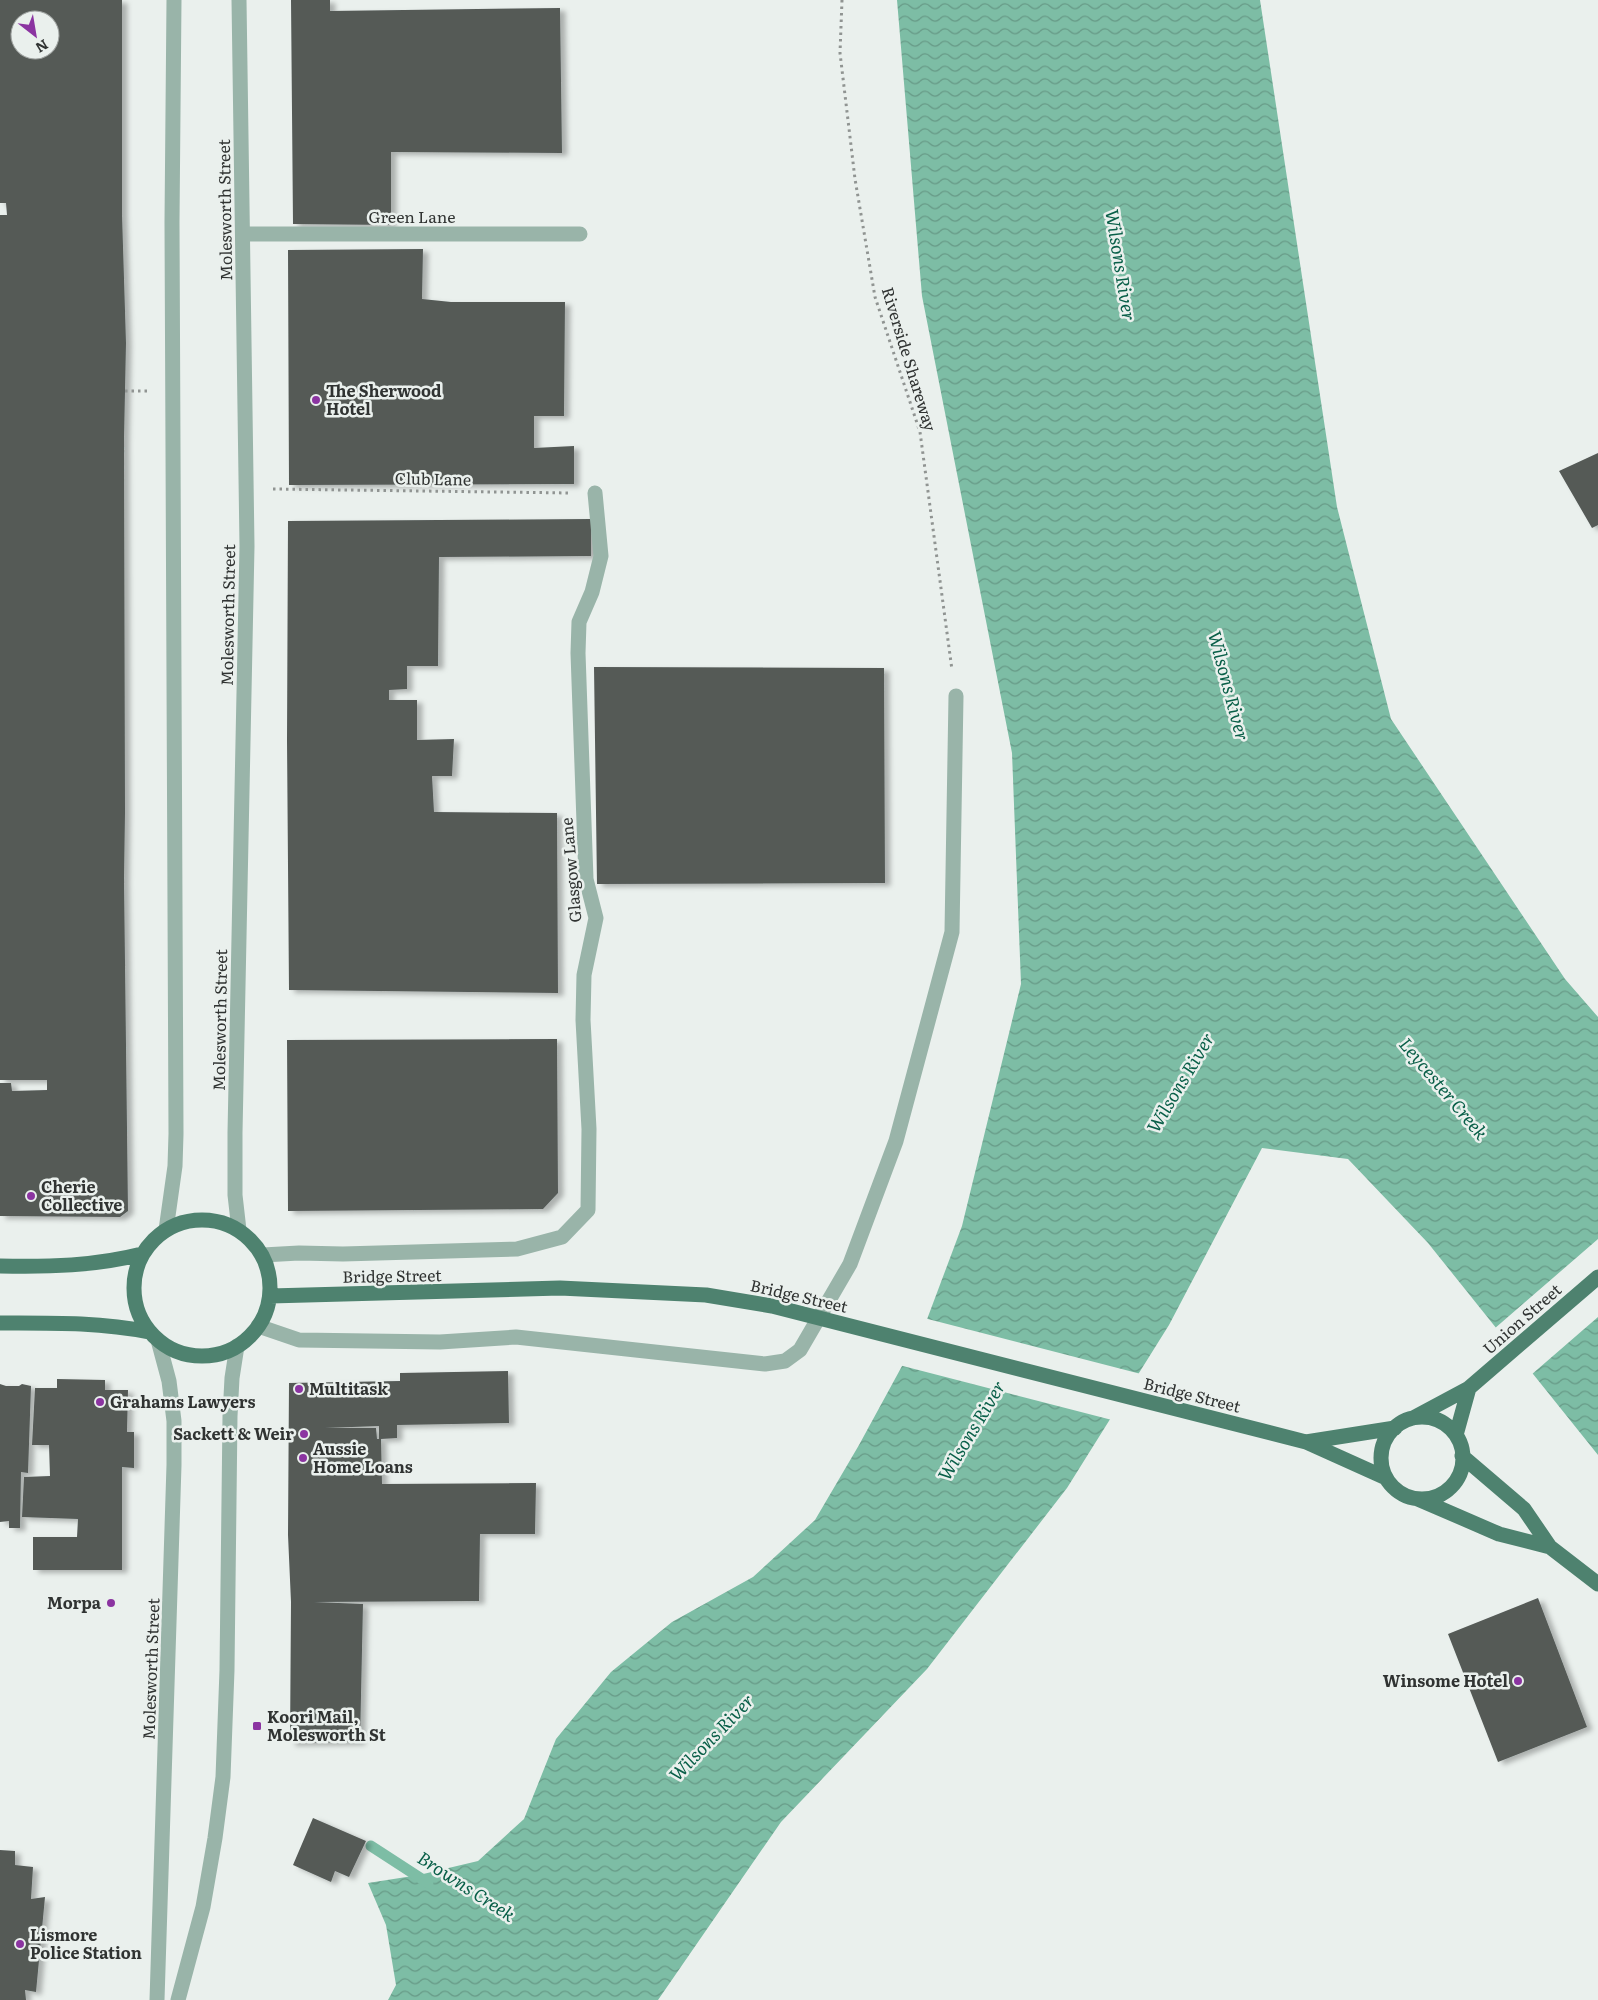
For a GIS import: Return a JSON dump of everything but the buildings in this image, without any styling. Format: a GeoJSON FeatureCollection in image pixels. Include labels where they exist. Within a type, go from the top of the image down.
{"type":"FeatureCollection","features":[{"type":"Feature","properties":{"kind":"main road"},"geometry":{"type":"LineString","coordinates":[[0,1323],[90,1324],[123,1327],[153,1336],[176,1351],[197,1356],[218,1354],[237,1346],[249,1337],[258,1326],[267,1309],[271,1283],[263,1255],[252,1241],[239,1230],[222,1222],[203,1219],[183,1222],[166,1230],[152,1240],[142,1254],[134,1276],[134,1300],[140,1317],[153,1336]]}},
{"type":"Feature","properties":{"kind":"main road"},"geometry":{"type":"LineString","coordinates":[[0,1266],[83,1265],[113,1261],[142,1254]]}},
{"type":"Feature","properties":{"kind":"main road","name":"Union Street"},"geometry":{"type":"LineString","coordinates":[[1412,1418],[1469,1388],[1598,1277]]}},
{"type":"Feature","properties":{"kind":"main road","name":"Bridge Street"},"geometry":{"type":"LineString","coordinates":[[270,1296],[560,1288],[706,1295],[772,1306],[1306,1442],[1386,1478]]}},
{"type":"Feature","properties":{"kind":"main road"},"geometry":{"type":"LineString","coordinates":[[1456,1435],[1469,1388]]}},
{"type":"Feature","properties":{"kind":"main road"},"geometry":{"type":"LineString","coordinates":[[1418,1499],[1430,1498],[1441,1494],[1450,1487],[1462,1467],[1461,1445],[1456,1435],[1447,1426],[1436,1420],[1424,1417],[1412,1418],[1395,1428],[1388,1436],[1381,1457],[1382,1468],[1386,1478],[1406,1496],[1418,1499],[1498,1534],[1550,1547]]}},
{"type":"Feature","properties":{"kind":"main road","name":"Bridge Street"},"geometry":{"type":"LineString","coordinates":[[1306,1442],[1395,1428]]}},
{"type":"Feature","properties":{"kind":"main road"},"geometry":{"type":"LineString","coordinates":[[1462,1456],[1524,1509],[1550,1547],[1598,1584]]}},
{"type":"Feature","properties":{"kind":"street"},"geometry":{"type":"LineString","coordinates":[[166,1230],[173,1183],[176,1134],[172,232],[174,0]]}},
{"type":"Feature","properties":{"kind":"street","name":"Molesworth Street"},"geometry":{"type":"LineString","coordinates":[[239,0],[244,234],[247,546],[235,1152],[235,1195],[239,1230]]}},
{"type":"Feature","properties":{"kind":"street","name":"Green Lane"},"geometry":{"type":"LineString","coordinates":[[244,234],[580,234]]}},
{"type":"Feature","properties":{"kind":"street","name":"Glasgow Lane"},"geometry":{"type":"LineString","coordinates":[[562,1237],[588,1210],[589,1129],[583,1020],[584,975],[596,918],[586,879],[578,622],[592,592],[601,556],[595,493]]}},
{"type":"Feature","properties":{"kind":"street"},"geometry":{"type":"LineString","coordinates":[[258,1326],[299,1340],[440,1342],[516,1337],[765,1364],[785,1361],[800,1350],[850,1264],[896,1141],[952,932],[956,696]]}},
{"type":"Feature","properties":{"kind":"street","name":"Bridge Street"},"geometry":{"type":"LineString","coordinates":[[263,1255],[517,1249],[562,1237]]}},
{"type":"Feature","properties":{"kind":"street","name":"Molesworth Street"},"geometry":{"type":"LineString","coordinates":[[153,1336],[169,1381],[173,1413],[174,1465],[157,2000]]}},
{"type":"Feature","properties":{"kind":"street"},"geometry":{"type":"LineString","coordinates":[[178,2000],[203,1907],[223,1777],[227,1670],[230,1416],[232,1378],[237,1346]]}},
{"type":"Feature","properties":{"kind":"path","name":"Riverside Shareway"},"geometry":{"type":"LineString","coordinates":[[842,0],[840,53],[855,179],[875,297],[920,432],[956,696]]}},
{"type":"Feature","properties":{"kind":"path"},"geometry":{"type":"LineString","coordinates":[[125,391],[148,391]]}},
{"type":"Feature","properties":{"kind":"path","name":"Club Lane"},"geometry":{"type":"LineString","coordinates":[[270,489],[595,493]]}},
{"type":"Feature","properties":{"kind":"water"},"geometry":{"type":"Polygon","coordinates":[[[897,0],[1260,0],[1337,507],[1391,719],[1565,979],[1598,1017],[1598,1455],[1428,1243],[1348,1159],[1262,1148],[1169,1325],[1067,1488],[927,1669],[781,1822],[658,2000],[388,2000],[396,1985],[386,1925],[368,1883],[419,1875],[478,1861],[524,1819],[556,1739],[611,1672],[672,1622],[753,1577],[815,1520],[859,1445],[926,1322],[962,1226],[1021,984],[1012,753],[922,296],[897,0]]]}},
{"type":"Feature","properties":{"kind":"pier"},"geometry":{"type":"Polygon","coordinates":[[[1598,1239],[1598,1317],[1531,1375],[1494,1329],[1598,1239]]]}},
{"type":"Feature","properties":{"kind":"pier"},"geometry":{"type":"Polygon","coordinates":[[[924,1318],[1141,1374],[1112,1420],[899,1365],[924,1318]]]}},
{"type":"Feature","properties":{"kind":"waterway","name":"Browns Creek"},"geometry":{"type":"LineString","coordinates":[[371,1846],[428,1883]]}},
{"type":"Feature","properties":{"kind":"place","name":"The Sherwood Hotel"},"geometry":{"type":"Point","coordinates":[316,400]}},
{"type":"Feature","properties":{"kind":"place","name":"Cherie Collective"},"geometry":{"type":"Point","coordinates":[31,1196]}},
{"type":"Feature","properties":{"kind":"place","name":"Multitask"},"geometry":{"type":"Point","coordinates":[299,1389]}},
{"type":"Feature","properties":{"kind":"place","name":"Grahams Lawyers"},"geometry":{"type":"Point","coordinates":[100,1402]}},
{"type":"Feature","properties":{"kind":"place","name":"Sackett & Weir"},"geometry":{"type":"Point","coordinates":[304,1434]}},
{"type":"Feature","properties":{"kind":"place","name":"Aussie Home Loans"},"geometry":{"type":"Point","coordinates":[303,1458]}},
{"type":"Feature","properties":{"kind":"place","name":"Morpa"},"geometry":{"type":"Point","coordinates":[111,1603]}},
{"type":"Feature","properties":{"kind":"place","name":"Winsome Hotel"},"geometry":{"type":"Point","coordinates":[1518,1681]}},
{"type":"Feature","properties":{"kind":"place","name":"Koori Mail, Molesworth St"},"geometry":{"type":"Point","coordinates":[257,1726]}},
{"type":"Feature","properties":{"kind":"place","name":"Lismore Police Station"},"geometry":{"type":"Point","coordinates":[20,1944]}},
{"type":"Feature","properties":{"kind":"water label","name":"Wilsons River"},"geometry":{"type":"Point","coordinates":[1120,265]}},
{"type":"Feature","properties":{"kind":"water label","name":"Wilsons River"},"geometry":{"type":"Point","coordinates":[1228,686]}},
{"type":"Feature","properties":{"kind":"water label","name":"Wilsons River"},"geometry":{"type":"Point","coordinates":[1181,1083]}},
{"type":"Feature","properties":{"kind":"water label","name":"Leycester Creek"},"geometry":{"type":"Point","coordinates":[1443,1089]}},
{"type":"Feature","properties":{"kind":"water label","name":"Wilsons River"},"geometry":{"type":"Point","coordinates":[972,1431]}},
{"type":"Feature","properties":{"kind":"water label","name":"Wilsons River"},"geometry":{"type":"Point","coordinates":[712,1738]}}]}
